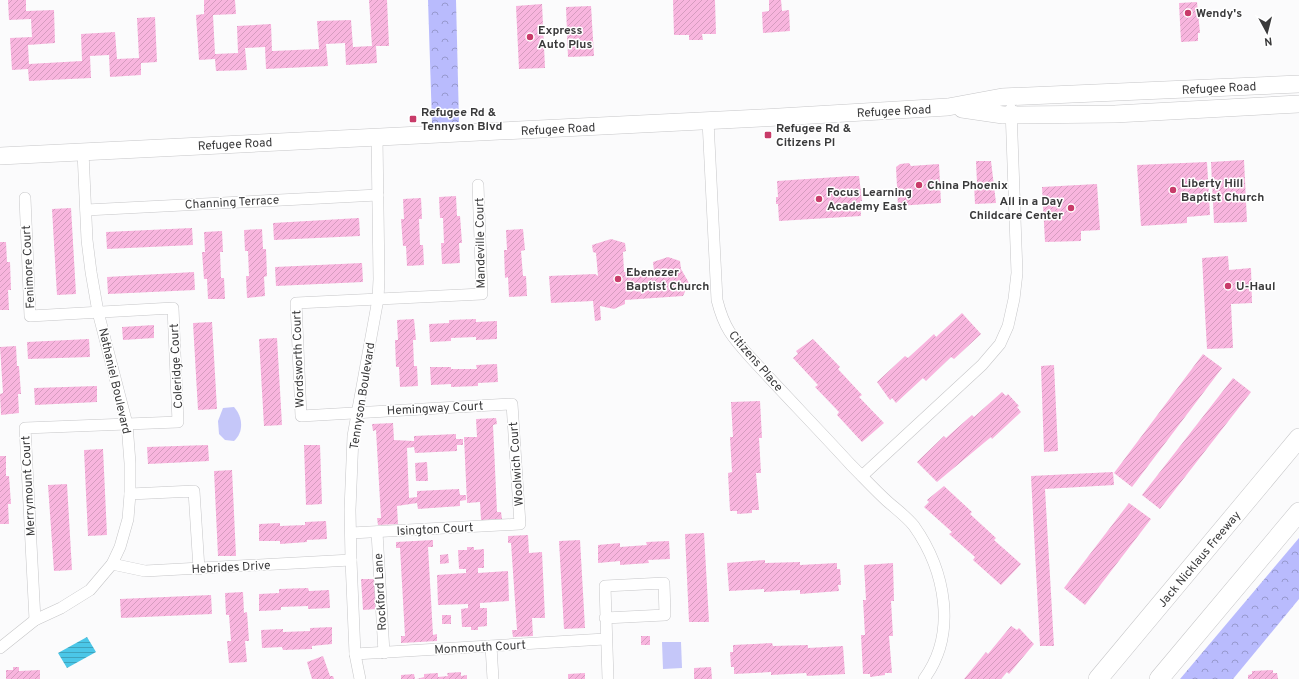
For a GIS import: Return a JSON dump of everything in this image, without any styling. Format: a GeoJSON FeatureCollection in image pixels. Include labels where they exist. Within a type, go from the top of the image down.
{"type":"FeatureCollection","features":[{"type":"Feature","properties":{"kind":"highway","name":"Jack Nicklaus Freeway"},"geometry":{"type":"LineString","coordinates":[[1098,679],[1299,438]]}},
{"type":"Feature","properties":{"kind":"highway"},"geometry":{"type":"LineString","coordinates":[[1159,679],[1299,512]]}},
{"type":"Feature","properties":{"kind":"main road","name":"Refugee Road"},"geometry":{"type":"LineString","coordinates":[[0,156],[708,121],[948,107],[1010,97],[1299,84]]}},
{"type":"Feature","properties":{"kind":"main road","name":"Refugee Road"},"geometry":{"type":"LineString","coordinates":[[948,107],[1011,115],[1115,114],[1299,104]]}},
{"type":"Feature","properties":{"kind":"street"},"geometry":{"type":"LineString","coordinates":[[862,476],[982,365],[1000,344],[1008,326],[1014,299],[1016,269],[1010,97]]}},
{"type":"Feature","properties":{"kind":"street","name":"Citizens Place"},"geometry":{"type":"LineString","coordinates":[[708,121],[717,300],[722,320],[742,348],[862,476],[914,526],[934,563],[942,586],[945,608],[939,654],[932,668],[924,679]]}},
{"type":"Feature","properties":{"kind":"street","name":"Tennyson Boulevard"},"geometry":{"type":"LineString","coordinates":[[360,679],[355,654],[350,510],[353,436],[378,299],[377,138]]}},
{"type":"Feature","properties":{"kind":"street","name":"Nathaniel Boulevard"},"geometry":{"type":"LineString","coordinates":[[0,648],[35,620],[61,608],[90,590],[112,564],[124,534],[130,494],[127,424],[98,312],[91,272],[83,152]]}},
{"type":"Feature","properties":{"kind":"street","name":"Mandeville Court"},"geometry":{"type":"LineString","coordinates":[[378,299],[482,294],[478,185]]}},
{"type":"Feature","properties":{"kind":"street","name":"Channing Terrace"},"geometry":{"type":"LineString","coordinates":[[86,210],[378,195]]}},
{"type":"Feature","properties":{"kind":"street","name":"Fenimore Court"},"geometry":{"type":"LineString","coordinates":[[25,198],[30,316],[98,312]]}},
{"type":"Feature","properties":{"kind":"street","name":"Wordsworth Court"},"geometry":{"type":"LineString","coordinates":[[357,413],[301,416],[296,303],[378,299]]}},
{"type":"Feature","properties":{"kind":"street","name":"Coleridge Court"},"geometry":{"type":"LineString","coordinates":[[98,312],[173,308],[178,422],[127,424]]}},
{"type":"Feature","properties":{"kind":"street","name":"Hemingway Court"},"geometry":{"type":"LineString","coordinates":[[357,413],[512,404]]}},
{"type":"Feature","properties":{"kind":"street","name":"Woolwich Court"},"geometry":{"type":"LineString","coordinates":[[512,404],[520,524]]}},
{"type":"Feature","properties":{"kind":"street","name":"Merrymount Court"},"geometry":{"type":"LineString","coordinates":[[35,620],[25,428],[127,424]]}},
{"type":"Feature","properties":{"kind":"street"},"geometry":{"type":"LineString","coordinates":[[130,494],[194,491],[199,569]]}},
{"type":"Feature","properties":{"kind":"street","name":"Isington Court"},"geometry":{"type":"LineString","coordinates":[[351,533],[520,524]]}},
{"type":"Feature","properties":{"kind":"street","name":"Rockford Lane"},"geometry":{"type":"LineString","coordinates":[[377,532],[384,653]]}},
{"type":"Feature","properties":{"kind":"street","name":"Hebrides Drive"},"geometry":{"type":"LineString","coordinates":[[112,564],[145,571],[351,560]]}},
{"type":"Feature","properties":{"kind":"street"},"geometry":{"type":"LineString","coordinates":[[605,618],[665,615],[664,583],[605,586],[605,618],[605,639],[608,679]]}},
{"type":"Feature","properties":{"kind":"street","name":"Monmouth Court"},"geometry":{"type":"LineString","coordinates":[[355,654],[605,639]]}},
{"type":"Feature","properties":{"kind":"street"},"geometry":{"type":"LineString","coordinates":[[491,646],[494,679]]}},
{"type":"Feature","properties":{"kind":"green space"},"geometry":{"type":"Polygon","coordinates":[[[428,0],[456,0],[459,122],[432,123],[428,0]]]}},
{"type":"Feature","properties":{"kind":"green space"},"geometry":{"type":"Polygon","coordinates":[[[1299,538],[1299,599],[1233,679],[1180,679],[1299,538]]]}},
{"type":"Feature","properties":{"kind":"shaded area"},"geometry":{"type":"Polygon","coordinates":[[[234,407],[241,420],[241,429],[234,441],[225,440],[219,434],[218,421],[223,408],[234,407]]]}},
{"type":"Feature","properties":{"kind":"shaded area"},"geometry":{"type":"Polygon","coordinates":[[[87,637],[96,652],[67,668],[58,653],[87,637]]]}},
{"type":"Feature","properties":{"kind":"shaded area"},"geometry":{"type":"Polygon","coordinates":[[[662,642],[681,642],[682,668],[663,669],[662,642]]]}},
{"type":"Feature","properties":{"kind":"building"},"geometry":{"type":"Polygon","coordinates":[[[8,0],[26,0],[26,11],[54,10],[55,43],[28,45],[29,64],[82,61],[81,34],[115,32],[117,59],[139,58],[137,18],[155,17],[157,62],[141,63],[141,75],[110,77],[109,55],[90,56],[91,78],[29,81],[28,69],[12,70],[10,38],[32,37],[31,19],[9,20],[8,0]]]}},
{"type":"Feature","properties":{"kind":"building"},"geometry":{"type":"Polygon","coordinates":[[[204,0],[235,0],[236,14],[213,15],[215,54],[238,53],[237,26],[271,24],[272,51],[319,49],[317,21],[351,20],[353,47],[372,46],[369,0],[387,0],[389,46],[376,46],[377,63],[346,65],[345,43],[326,44],[328,66],[266,69],[265,47],[245,48],[247,70],[216,71],[215,59],[199,60],[196,15],[204,14],[204,0]]]}},
{"type":"Feature","properties":{"kind":"building"},"geometry":{"type":"Polygon","coordinates":[[[673,0],[715,0],[716,34],[702,34],[703,40],[689,40],[689,35],[674,35],[673,0]]]}},
{"type":"Feature","properties":{"kind":"building"},"geometry":{"type":"Polygon","coordinates":[[[769,0],[781,0],[782,11],[789,10],[790,31],[763,33],[762,12],[769,11],[769,0]]]}},
{"type":"Feature","properties":{"kind":"building","name":"Wendy's"},"geometry":{"type":"Polygon","coordinates":[[[1197,2],[1200,33],[1198,33],[1198,41],[1181,42],[1179,3],[1197,2]]]}},
{"type":"Feature","properties":{"kind":"building","name":"Express Auto Plus"},"geometry":{"type":"Polygon","coordinates":[[[542,4],[545,68],[519,69],[516,6],[542,4]]]}},
{"type":"Feature","properties":{"kind":"building"},"geometry":{"type":"Polygon","coordinates":[[[591,6],[594,56],[568,57],[566,7],[591,6]]]}},
{"type":"Feature","properties":{"kind":"building"},"geometry":{"type":"Polygon","coordinates":[[[1244,160],[1247,222],[1214,223],[1211,162],[1244,160]]]}},
{"type":"Feature","properties":{"kind":"building"},"geometry":{"type":"Polygon","coordinates":[[[976,161],[991,161],[996,203],[975,204],[974,184],[977,183],[976,161]]]}},
{"type":"Feature","properties":{"kind":"building","name":"Liberty Hill Baptist Church"},"geometry":{"type":"Polygon","coordinates":[[[1207,162],[1210,215],[1187,217],[1187,223],[1141,226],[1137,165],[1207,162]]]}},
{"type":"Feature","properties":{"kind":"building","name":"China Phoenix"},"geometry":{"type":"Polygon","coordinates":[[[909,163],[911,166],[939,164],[941,203],[898,206],[896,167],[900,164],[909,163]]]}},
{"type":"Feature","properties":{"kind":"building","name":"Focus Learning Academy East"},"geometry":{"type":"Polygon","coordinates":[[[859,176],[862,201],[860,201],[861,216],[779,221],[778,204],[776,204],[776,197],[778,197],[777,181],[859,176]]]}},
{"type":"Feature","properties":{"kind":"building","name":"All in a Day Childcare Center"},"geometry":{"type":"Polygon","coordinates":[[[1097,184],[1100,230],[1081,231],[1081,241],[1045,242],[1042,187],[1097,184]]]}},
{"type":"Feature","properties":{"kind":"building"},"geometry":{"type":"Polygon","coordinates":[[[456,196],[457,216],[460,216],[462,243],[459,243],[460,263],[442,264],[441,243],[444,243],[443,218],[440,218],[439,197],[456,196]]]}},
{"type":"Feature","properties":{"kind":"building"},"geometry":{"type":"Polygon","coordinates":[[[421,198],[422,219],[419,219],[420,245],[423,245],[424,265],[407,266],[406,246],[403,246],[401,219],[404,219],[403,199],[421,198]]]}},
{"type":"Feature","properties":{"kind":"building"},"geometry":{"type":"Polygon","coordinates":[[[71,208],[76,294],[57,295],[52,209],[71,208]]]}},
{"type":"Feature","properties":{"kind":"building"},"geometry":{"type":"Polygon","coordinates":[[[359,218],[360,236],[274,240],[273,223],[359,218]]]}},
{"type":"Feature","properties":{"kind":"building"},"geometry":{"type":"Polygon","coordinates":[[[192,228],[193,245],[107,249],[106,232],[192,228]]]}},
{"type":"Feature","properties":{"kind":"building"},"geometry":{"type":"Polygon","coordinates":[[[262,229],[263,249],[266,249],[267,276],[264,277],[265,296],[247,298],[246,276],[249,276],[248,251],[245,251],[244,230],[262,229]]]}},
{"type":"Feature","properties":{"kind":"building"},"geometry":{"type":"Polygon","coordinates":[[[523,229],[525,250],[521,251],[523,276],[526,276],[527,296],[509,297],[508,277],[505,278],[504,250],[507,250],[506,230],[523,229]]]}},
{"type":"Feature","properties":{"kind":"building"},"geometry":{"type":"Polygon","coordinates":[[[222,231],[223,252],[220,252],[221,278],[224,278],[225,299],[208,299],[207,279],[204,279],[202,252],[205,252],[204,232],[222,231]]]}},
{"type":"Feature","properties":{"kind":"building","name":"Ebenezer Baptist Church"},"geometry":{"type":"Polygon","coordinates":[[[611,239],[625,243],[626,251],[623,252],[624,272],[654,271],[653,262],[668,257],[680,261],[681,269],[689,283],[683,296],[625,300],[625,304],[614,309],[600,306],[601,320],[595,321],[593,301],[551,303],[549,276],[595,274],[598,276],[596,253],[593,252],[592,245],[611,239]]]}},
{"type":"Feature","properties":{"kind":"building"},"geometry":{"type":"Polygon","coordinates":[[[0,242],[6,242],[7,262],[10,262],[11,290],[8,290],[9,310],[0,310],[0,242]]]}},
{"type":"Feature","properties":{"kind":"building","name":"U-Haul"},"geometry":{"type":"Polygon","coordinates":[[[1228,256],[1229,270],[1251,268],[1252,303],[1231,304],[1233,348],[1207,349],[1202,258],[1228,256]]]}},
{"type":"Feature","properties":{"kind":"building"},"geometry":{"type":"Polygon","coordinates":[[[362,263],[363,282],[276,286],[275,267],[362,263]]]}},
{"type":"Feature","properties":{"kind":"building"},"geometry":{"type":"Polygon","coordinates":[[[194,272],[195,290],[108,294],[107,277],[194,272]]]}},
{"type":"Feature","properties":{"kind":"building"},"geometry":{"type":"Polygon","coordinates":[[[962,313],[981,334],[954,359],[951,357],[926,381],[923,378],[896,403],[892,398],[890,400],[877,382],[905,356],[908,358],[934,334],[936,337],[962,313]]]}},
{"type":"Feature","properties":{"kind":"building"},"geometry":{"type":"Polygon","coordinates":[[[414,319],[416,340],[413,340],[414,366],[417,366],[418,386],[400,387],[399,367],[396,367],[395,340],[398,340],[397,320],[414,319]]]}},
{"type":"Feature","properties":{"kind":"building"},"geometry":{"type":"Polygon","coordinates":[[[476,319],[476,322],[497,321],[497,339],[476,340],[476,337],[451,338],[451,341],[430,342],[429,324],[449,323],[449,320],[476,319]]]}},
{"type":"Feature","properties":{"kind":"building"},"geometry":{"type":"Polygon","coordinates":[[[212,322],[217,409],[198,410],[193,323],[212,322]]]}},
{"type":"Feature","properties":{"kind":"building"},"geometry":{"type":"Polygon","coordinates":[[[154,325],[154,338],[123,340],[122,327],[154,325]]]}},
{"type":"Feature","properties":{"kind":"building"},"geometry":{"type":"Polygon","coordinates":[[[277,338],[282,425],[264,426],[259,339],[277,338]]]}},
{"type":"Feature","properties":{"kind":"building"},"geometry":{"type":"Polygon","coordinates":[[[89,339],[90,357],[28,359],[27,342],[89,339]]]}},
{"type":"Feature","properties":{"kind":"building"},"geometry":{"type":"Polygon","coordinates":[[[813,339],[840,367],[838,369],[862,395],[859,397],[884,423],[862,442],[837,415],[839,412],[815,387],[818,385],[793,358],[798,354],[796,351],[813,339]]]}},
{"type":"Feature","properties":{"kind":"building"},"geometry":{"type":"Polygon","coordinates":[[[16,346],[21,394],[18,394],[19,413],[1,415],[0,394],[3,393],[0,347],[16,346]]]}},
{"type":"Feature","properties":{"kind":"building"},"geometry":{"type":"Polygon","coordinates":[[[1203,354],[1222,368],[1132,487],[1114,473],[1203,354]]]}},
{"type":"Feature","properties":{"kind":"building"},"geometry":{"type":"Polygon","coordinates":[[[497,364],[498,382],[478,383],[478,386],[451,387],[451,384],[431,385],[430,367],[477,369],[476,365],[497,364]]]}},
{"type":"Feature","properties":{"kind":"building"},"geometry":{"type":"Polygon","coordinates":[[[1054,365],[1058,451],[1044,452],[1041,366],[1054,365]]]}},
{"type":"Feature","properties":{"kind":"building"},"geometry":{"type":"Polygon","coordinates":[[[1233,378],[1251,392],[1160,509],[1142,495],[1233,378]]]}},
{"type":"Feature","properties":{"kind":"building"},"geometry":{"type":"Polygon","coordinates":[[[97,386],[97,402],[35,405],[34,388],[97,386]]]}},
{"type":"Feature","properties":{"kind":"building"},"geometry":{"type":"Polygon","coordinates":[[[1002,392],[1006,396],[1008,394],[1019,406],[1017,407],[1021,412],[992,439],[991,437],[937,482],[917,462],[944,436],[946,438],[972,415],[974,417],[1002,392]]]}},
{"type":"Feature","properties":{"kind":"building"},"geometry":{"type":"Polygon","coordinates":[[[760,401],[762,438],[759,438],[761,473],[756,473],[759,510],[752,510],[752,513],[737,514],[737,511],[730,511],[728,473],[732,472],[730,437],[733,437],[731,402],[760,401]]]}},
{"type":"Feature","properties":{"kind":"building"},"geometry":{"type":"Polygon","coordinates":[[[496,418],[497,424],[493,425],[497,512],[501,512],[502,519],[481,520],[480,502],[467,503],[464,437],[477,437],[476,419],[496,418]]]}},
{"type":"Feature","properties":{"kind":"building"},"geometry":{"type":"Polygon","coordinates":[[[393,423],[394,440],[414,441],[414,436],[456,434],[456,439],[463,439],[463,445],[457,445],[457,451],[415,453],[414,447],[407,448],[409,498],[417,497],[417,491],[459,489],[460,495],[466,495],[466,500],[460,501],[460,506],[418,509],[417,503],[397,506],[398,524],[378,525],[377,518],[381,518],[376,430],[373,431],[372,424],[393,423]]]}},
{"type":"Feature","properties":{"kind":"building"},"geometry":{"type":"Polygon","coordinates":[[[208,445],[209,461],[148,464],[147,447],[208,445]]]}},
{"type":"Feature","properties":{"kind":"building"},"geometry":{"type":"Polygon","coordinates":[[[304,445],[320,445],[322,504],[306,505],[304,445]]]}},
{"type":"Feature","properties":{"kind":"building"},"geometry":{"type":"Polygon","coordinates":[[[103,449],[107,535],[88,536],[84,450],[103,449]]]}},
{"type":"Feature","properties":{"kind":"building"},"geometry":{"type":"Polygon","coordinates":[[[0,456],[6,456],[6,476],[9,476],[11,504],[8,504],[9,524],[0,524],[0,456]]]}},
{"type":"Feature","properties":{"kind":"building"},"geometry":{"type":"Polygon","coordinates":[[[427,462],[428,481],[416,481],[415,463],[427,462]]]}},
{"type":"Feature","properties":{"kind":"building"},"geometry":{"type":"Polygon","coordinates":[[[232,470],[236,556],[218,556],[214,471],[232,470]]]}},
{"type":"Feature","properties":{"kind":"building"},"geometry":{"type":"Polygon","coordinates":[[[1113,472],[1114,485],[1045,489],[1054,646],[1040,646],[1031,476],[1113,472]]]}},
{"type":"Feature","properties":{"kind":"building"},"geometry":{"type":"Polygon","coordinates":[[[67,484],[72,570],[54,571],[48,485],[67,484]]]}},
{"type":"Feature","properties":{"kind":"building"},"geometry":{"type":"Polygon","coordinates":[[[944,486],[972,512],[970,514],[996,538],[994,540],[1021,564],[1001,585],[973,560],[975,557],[949,534],[952,532],[924,507],[929,502],[927,500],[944,486]]]}},
{"type":"Feature","properties":{"kind":"building"},"geometry":{"type":"Polygon","coordinates":[[[1129,503],[1151,519],[1085,605],[1064,588],[1129,503]]]}},
{"type":"Feature","properties":{"kind":"building"},"geometry":{"type":"Polygon","coordinates":[[[326,521],[327,539],[280,544],[280,541],[259,541],[259,524],[280,523],[280,526],[305,525],[305,522],[326,521]]]}},
{"type":"Feature","properties":{"kind":"building"},"geometry":{"type":"Polygon","coordinates":[[[704,533],[709,622],[689,622],[685,534],[704,533]]]}},
{"type":"Feature","properties":{"kind":"building"},"geometry":{"type":"Polygon","coordinates":[[[528,535],[529,553],[542,552],[545,618],[532,618],[533,636],[513,637],[512,630],[517,630],[511,543],[508,543],[508,536],[528,535]]]}},
{"type":"Feature","properties":{"kind":"building"},"geometry":{"type":"Polygon","coordinates":[[[433,540],[433,547],[428,547],[433,635],[437,634],[437,641],[401,643],[401,636],[405,636],[400,548],[396,548],[396,542],[433,540]]]}},
{"type":"Feature","properties":{"kind":"building"},"geometry":{"type":"Polygon","coordinates":[[[580,540],[585,628],[564,629],[559,541],[580,540]]]}},
{"type":"Feature","properties":{"kind":"building"},"geometry":{"type":"Polygon","coordinates":[[[669,541],[670,559],[648,560],[649,563],[620,565],[620,561],[598,563],[598,545],[620,543],[620,547],[647,545],[646,542],[669,541]]]}},
{"type":"Feature","properties":{"kind":"building"},"geometry":{"type":"Polygon","coordinates":[[[467,547],[474,547],[474,550],[484,549],[484,568],[478,568],[478,573],[508,571],[509,601],[480,603],[480,608],[487,608],[487,626],[478,627],[478,630],[471,630],[471,627],[462,627],[461,609],[468,608],[468,604],[438,605],[437,575],[466,573],[466,569],[459,569],[458,550],[467,550],[467,547]]]}},
{"type":"Feature","properties":{"kind":"building"},"geometry":{"type":"Polygon","coordinates":[[[448,554],[449,563],[440,564],[440,555],[448,554]]]}},
{"type":"Feature","properties":{"kind":"building"},"geometry":{"type":"Polygon","coordinates":[[[765,560],[765,563],[800,562],[800,565],[837,563],[837,569],[840,569],[841,585],[838,585],[839,591],[800,594],[800,590],[764,592],[764,589],[729,591],[727,563],[765,560]]]}},
{"type":"Feature","properties":{"kind":"building"},"geometry":{"type":"Polygon","coordinates":[[[893,563],[894,601],[891,601],[893,636],[889,636],[892,673],[885,673],[885,675],[870,677],[870,674],[863,674],[861,635],[865,635],[863,600],[866,600],[864,565],[893,563]]]}},
{"type":"Feature","properties":{"kind":"building"},"geometry":{"type":"Polygon","coordinates":[[[361,579],[374,579],[376,609],[363,610],[361,579]]]}},
{"type":"Feature","properties":{"kind":"building"},"geometry":{"type":"Polygon","coordinates":[[[308,588],[309,591],[329,590],[330,608],[308,609],[308,606],[281,607],[281,610],[259,611],[259,594],[279,593],[279,589],[308,588]]]}},
{"type":"Feature","properties":{"kind":"building"},"geometry":{"type":"Polygon","coordinates":[[[243,592],[244,613],[247,612],[249,641],[245,641],[247,662],[229,663],[227,641],[231,641],[229,615],[226,615],[225,593],[243,592]]]}},
{"type":"Feature","properties":{"kind":"building"},"geometry":{"type":"Polygon","coordinates":[[[211,595],[212,614],[121,618],[120,599],[211,595]]]}},
{"type":"Feature","properties":{"kind":"building"},"geometry":{"type":"Polygon","coordinates":[[[442,615],[451,615],[451,624],[442,624],[442,615]]]}},
{"type":"Feature","properties":{"kind":"building"},"geometry":{"type":"Polygon","coordinates":[[[1011,626],[1017,630],[1019,628],[1034,644],[1009,674],[1007,672],[1001,679],[964,679],[986,652],[988,654],[1011,626]]]}},
{"type":"Feature","properties":{"kind":"building"},"geometry":{"type":"Polygon","coordinates":[[[332,627],[332,644],[312,646],[312,649],[283,650],[282,647],[262,648],[261,630],[283,629],[283,632],[310,631],[310,628],[332,627]]]}},
{"type":"Feature","properties":{"kind":"building"},"geometry":{"type":"Polygon","coordinates":[[[641,636],[650,636],[650,645],[641,645],[641,636]]]}},
{"type":"Feature","properties":{"kind":"building"},"geometry":{"type":"Polygon","coordinates":[[[772,643],[773,646],[808,645],[808,648],[843,646],[845,674],[807,676],[806,673],[771,675],[771,672],[734,674],[734,667],[731,667],[730,652],[733,652],[733,645],[772,643]]]}},
{"type":"Feature","properties":{"kind":"building"},"geometry":{"type":"Polygon","coordinates":[[[323,656],[330,676],[333,676],[334,679],[312,679],[307,662],[323,656]]]}},
{"type":"Feature","properties":{"kind":"building"},"geometry":{"type":"Polygon","coordinates":[[[13,667],[19,667],[19,671],[40,670],[40,679],[6,679],[6,670],[13,670],[13,667]]]}},
{"type":"Feature","properties":{"kind":"building"},"geometry":{"type":"Polygon","coordinates":[[[711,667],[712,679],[694,679],[694,668],[711,667]]]}},
{"type":"Feature","properties":{"kind":"building"},"geometry":{"type":"Polygon","coordinates":[[[1273,670],[1273,673],[1277,673],[1278,679],[1248,679],[1248,675],[1252,674],[1252,671],[1273,670]]]}},
{"type":"Feature","properties":{"kind":"building"},"geometry":{"type":"Polygon","coordinates":[[[461,672],[461,676],[467,675],[467,679],[417,679],[424,677],[424,674],[438,673],[438,677],[448,676],[447,673],[461,672]]]}},
{"type":"Feature","properties":{"kind":"building"},"geometry":{"type":"Polygon","coordinates":[[[585,673],[585,679],[568,679],[568,674],[585,673]]]}},
{"type":"Feature","properties":{"kind":"building"},"geometry":{"type":"Polygon","coordinates":[[[414,674],[415,679],[401,679],[401,675],[414,674]]]}},
{"type":"Feature","properties":{"kind":"place","name":"Wendy's"},"geometry":{"type":"Point","coordinates":[1188,13]}},
{"type":"Feature","properties":{"kind":"place","name":"Express Auto Plus"},"geometry":{"type":"Point","coordinates":[530,37]}},
{"type":"Feature","properties":{"kind":"place","name":"Refugee Rd & Tennyson Blvd"},"geometry":{"type":"Point","coordinates":[413,119]}},
{"type":"Feature","properties":{"kind":"place","name":"Refugee Rd & Citizens Pl"},"geometry":{"type":"Point","coordinates":[768,135]}},
{"type":"Feature","properties":{"kind":"place","name":"China Phoenix"},"geometry":{"type":"Point","coordinates":[919,185]}},
{"type":"Feature","properties":{"kind":"place","name":"Liberty Hill Baptist Church"},"geometry":{"type":"Point","coordinates":[1173,190]}},
{"type":"Feature","properties":{"kind":"place","name":"Focus Learning Academy East"},"geometry":{"type":"Point","coordinates":[819,199]}},
{"type":"Feature","properties":{"kind":"place","name":"All in a Day Childcare Center"},"geometry":{"type":"Point","coordinates":[1071,208]}},
{"type":"Feature","properties":{"kind":"place","name":"Ebenezer Baptist Church"},"geometry":{"type":"Point","coordinates":[618,279]}},
{"type":"Feature","properties":{"kind":"place","name":"U-Haul"},"geometry":{"type":"Point","coordinates":[1228,286]}}]}
